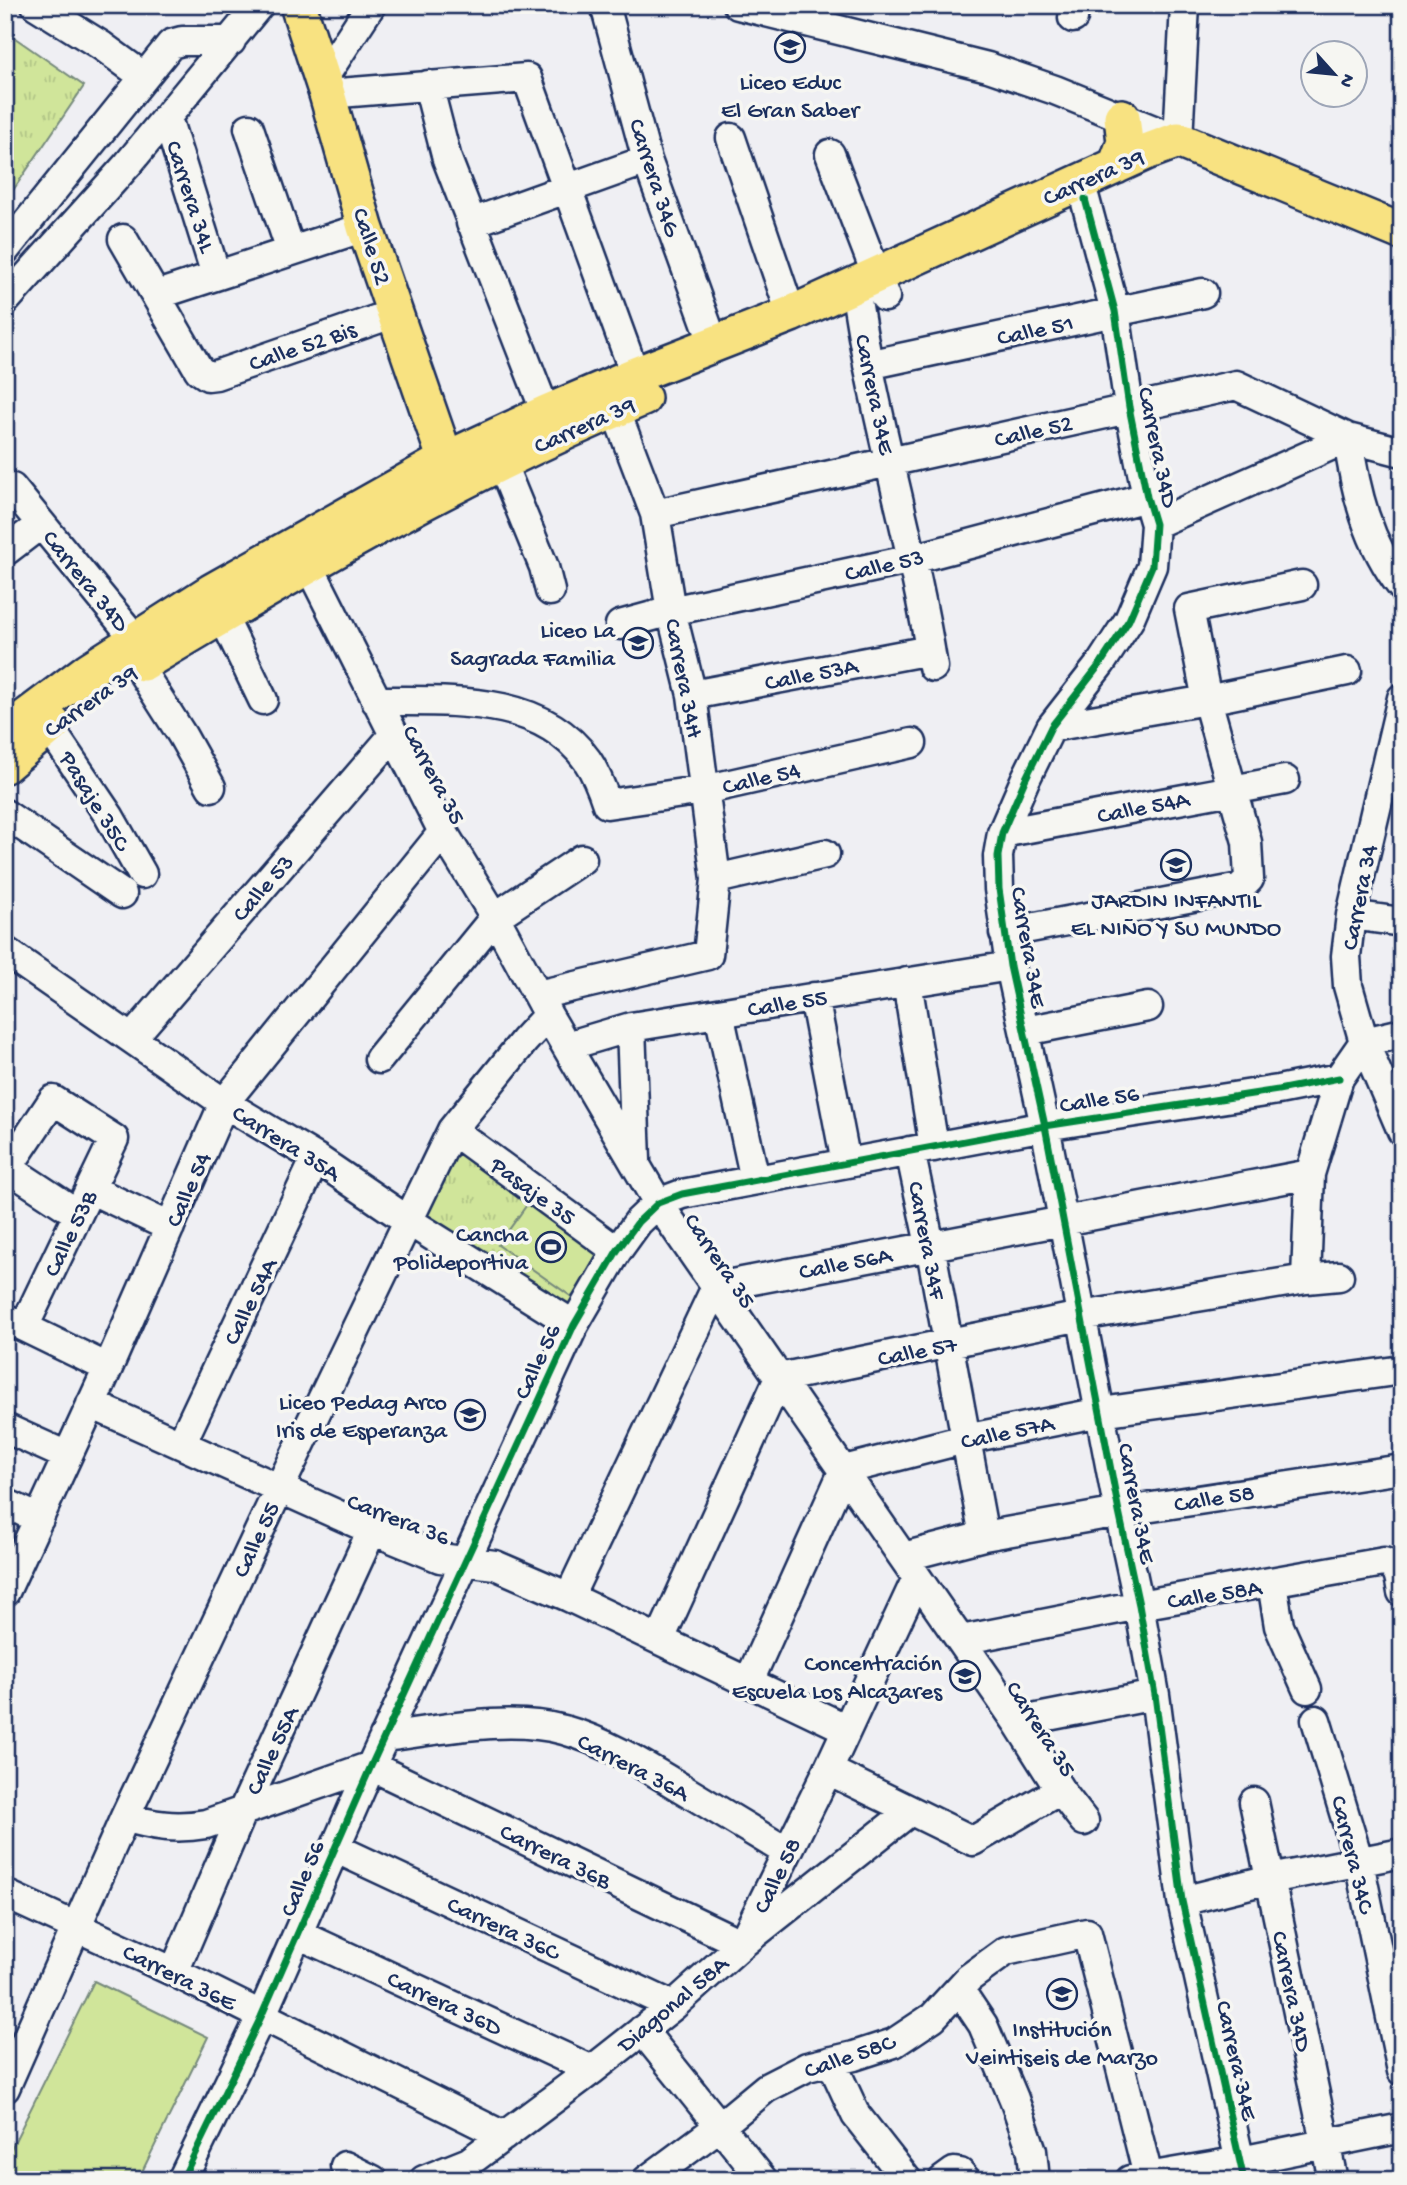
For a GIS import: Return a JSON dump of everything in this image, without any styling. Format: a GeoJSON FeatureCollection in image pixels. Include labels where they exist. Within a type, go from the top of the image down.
{"type":"FeatureCollection","features":[{"type":"Feature","properties":{"kind":"main road","name":"Calle 52"},"geometry":{"type":"LineString","coordinates":[[298,5],[325,87],[365,227],[450,473]]}},
{"type":"Feature","properties":{"kind":"main road"},"geometry":{"type":"LineString","coordinates":[[1116,166],[1125,142],[1122,117]]}},
{"type":"Feature","properties":{"kind":"main road","name":"Carrera 39"},"geometry":{"type":"LineString","coordinates":[[5,765],[211,592],[303,554],[450,473],[546,413],[792,314],[869,292],[1116,166],[1189,144]]}},
{"type":"Feature","properties":{"kind":"main road","name":"Carrera 39"},"geometry":{"type":"LineString","coordinates":[[450,473],[501,462],[869,292],[1085,200],[1158,165],[1189,144]]}},
{"type":"Feature","properties":{"kind":"main road"},"geometry":{"type":"LineString","coordinates":[[1189,144],[1402,232]]}},
{"type":"Feature","properties":{"kind":"main road","name":"Carrera 39"},"geometry":{"type":"LineString","coordinates":[[5,733],[78,677],[222,615],[303,554]]}},
{"type":"Feature","properties":{"kind":"street"},"geometry":{"type":"LineString","coordinates":[[36,5],[144,76]]}},
{"type":"Feature","properties":{"kind":"street"},"geometry":{"type":"LineString","coordinates":[[5,301],[167,118],[259,5]]}},
{"type":"Feature","properties":{"kind":"street"},"geometry":{"type":"LineString","coordinates":[[325,87],[371,5]]}},
{"type":"Feature","properties":{"kind":"street","name":"Carrera 34G"},"geometry":{"type":"LineString","coordinates":[[605,5],[647,160],[714,345]]}},
{"type":"Feature","properties":{"kind":"street"},"geometry":{"type":"LineString","coordinates":[[738,5],[776,9],[988,67],[1055,90],[1189,144],[1185,5]]}},
{"type":"Feature","properties":{"kind":"street"},"geometry":{"type":"LineString","coordinates":[[5,250],[171,44],[182,41],[231,41]]}},
{"type":"Feature","properties":{"kind":"street"},"geometry":{"type":"LineString","coordinates":[[325,87],[428,85],[527,78],[635,375]]}},
{"type":"Feature","properties":{"kind":"street"},"geometry":{"type":"LineString","coordinates":[[428,85],[447,159],[546,413]]}},
{"type":"Feature","properties":{"kind":"street","name":"Carrera 34L"},"geometry":{"type":"LineString","coordinates":[[167,118],[216,275]]}},
{"type":"Feature","properties":{"kind":"street"},"geometry":{"type":"LineString","coordinates":[[249,128],[291,251]]}},
{"type":"Feature","properties":{"kind":"street"},"geometry":{"type":"LineString","coordinates":[[731,138],[792,314]]}},
{"type":"Feature","properties":{"kind":"street","name":"Carrera 34E"},"geometry":{"type":"LineString","coordinates":[[830,154],[869,292],[868,365],[913,559],[932,659]]}},
{"type":"Feature","properties":{"kind":"street"},"geometry":{"type":"LineString","coordinates":[[471,223],[647,160]]}},
{"type":"Feature","properties":{"kind":"street","name":"Carrera 34D"},"geometry":{"type":"LineString","coordinates":[[1002,833],[1051,727],[1101,663],[1129,620],[1152,566],[1155,524],[1129,407],[1115,311],[1085,200]]}},
{"type":"Feature","properties":{"kind":"street"},"geometry":{"type":"LineString","coordinates":[[123,239],[157,295],[365,227]]}},
{"type":"Feature","properties":{"kind":"street","name":"Calle 51"},"geometry":{"type":"LineString","coordinates":[[868,365],[1203,293]]}},
{"type":"Feature","properties":{"kind":"street","name":"Calle 52 Bis"},"geometry":{"type":"LineString","coordinates":[[157,295],[200,370],[208,376],[395,313]]}},
{"type":"Feature","properties":{"kind":"street","name":"Calle 52"},"geometry":{"type":"LineString","coordinates":[[655,514],[1236,385],[1348,438],[1402,452]]}},
{"type":"Feature","properties":{"kind":"street","name":"Carrera 34H"},"geometry":{"type":"LineString","coordinates":[[543,1005],[708,954],[716,879],[691,695],[671,611],[655,514],[615,409]]}},
{"type":"Feature","properties":{"kind":"street"},"geometry":{"type":"LineString","coordinates":[[1155,524],[1348,438],[1360,505],[1375,542],[1402,587]]}},
{"type":"Feature","properties":{"kind":"street"},"geometry":{"type":"LineString","coordinates":[[501,462],[544,567],[550,591]]}},
{"type":"Feature","properties":{"kind":"street","name":"Carrera 34D"},"geometry":{"type":"LineString","coordinates":[[12,488],[137,653],[211,787]]}},
{"type":"Feature","properties":{"kind":"street","name":"Calle 53"},"geometry":{"type":"LineString","coordinates":[[620,625],[671,611],[913,559],[1147,497]]}},
{"type":"Feature","properties":{"kind":"street"},"geometry":{"type":"LineString","coordinates":[[8,550],[41,524]]}},
{"type":"Feature","properties":{"kind":"street","name":"Carrera 35"},"geometry":{"type":"LineString","coordinates":[[303,554],[443,832],[658,1203],[961,1640],[1059,1790],[1084,1821]]}},
{"type":"Feature","properties":{"kind":"street"},"geometry":{"type":"LineString","coordinates":[[1004,933],[1240,888],[1249,879],[1247,842],[1207,700],[1189,609],[1302,584]]}},
{"type":"Feature","properties":{"kind":"street"},"geometry":{"type":"LineString","coordinates":[[222,615],[263,700]]}},
{"type":"Feature","properties":{"kind":"street","name":"Calle 53A"},"geometry":{"type":"LineString","coordinates":[[691,695],[932,659]]}},
{"type":"Feature","properties":{"kind":"street"},"geometry":{"type":"LineString","coordinates":[[1051,727],[1207,700],[1347,671]]}},
{"type":"Feature","properties":{"kind":"street","name":"Carrera 34"},"geometry":{"type":"LineString","coordinates":[[1402,698],[1352,915],[1346,956],[1348,986],[1364,1042],[1402,1131]]}},
{"type":"Feature","properties":{"kind":"street","name":"Calle 54"},"geometry":{"type":"LineString","coordinates":[[376,701],[470,703],[501,706],[526,715],[572,742],[600,782],[607,804],[704,790],[912,743]]}},
{"type":"Feature","properties":{"kind":"street","name":"Pasaje 35C"},"geometry":{"type":"LineString","coordinates":[[49,727],[103,806],[142,874]]}},
{"type":"Feature","properties":{"kind":"street","name":"Calle 53"},"geometry":{"type":"LineString","coordinates":[[132,1038],[393,736]]}},
{"type":"Feature","properties":{"kind":"street","name":"Calle 54A"},"geometry":{"type":"LineString","coordinates":[[1002,833],[1285,780]]}},
{"type":"Feature","properties":{"kind":"street"},"geometry":{"type":"LineString","coordinates":[[5,814],[122,894]]}},
{"type":"Feature","properties":{"kind":"street","name":"Calle 54"},"geometry":{"type":"LineString","coordinates":[[5,1592],[108,1368],[224,1103],[443,832]]}},
{"type":"Feature","properties":{"kind":"street","name":"Carrera 34E"},"geometry":{"type":"LineString","coordinates":[[1002,833],[998,856],[1004,933],[1026,1031],[1139,1605],[1155,1695],[1182,1901],[1243,2171]]}},
{"type":"Feature","properties":{"kind":"street"},"geometry":{"type":"LineString","coordinates":[[716,879],[825,854]]}},
{"type":"Feature","properties":{"kind":"street"},"geometry":{"type":"LineString","coordinates":[[379,1059],[495,918],[582,859]]}},
{"type":"Feature","properties":{"kind":"street"},"geometry":{"type":"LineString","coordinates":[[1352,915],[1402,922]]}},
{"type":"Feature","properties":{"kind":"street","name":"Carrera 35A"},"geometry":{"type":"LineString","coordinates":[[5,951],[224,1103],[316,1158],[407,1220],[574,1325]]}},
{"type":"Feature","properties":{"kind":"street","name":"Calle 55"},"geometry":{"type":"LineString","coordinates":[[567,1046],[631,1027],[1010,966]]}},
{"type":"Feature","properties":{"kind":"street","name":"Carrera 34F"},"geometry":{"type":"LineString","coordinates":[[907,982],[930,1245],[984,1536]]}},
{"type":"Feature","properties":{"kind":"street"},"geometry":{"type":"LineString","coordinates":[[814,998],[846,1163]]}},
{"type":"Feature","properties":{"kind":"street","name":"Calle 55"},"geometry":{"type":"LineString","coordinates":[[5,2088],[125,1817],[407,1220],[452,1130],[524,1041],[543,1005]]}},
{"type":"Feature","properties":{"kind":"street"},"geometry":{"type":"LineString","coordinates":[[1026,1031],[1148,1007]]}},
{"type":"Feature","properties":{"kind":"street"},"geometry":{"type":"LineString","coordinates":[[719,1013],[755,1180]]}},
{"type":"Feature","properties":{"kind":"street"},"geometry":{"type":"LineString","coordinates":[[631,1027],[636,1163]]}},
{"type":"Feature","properties":{"kind":"street"},"geometry":{"type":"LineString","coordinates":[[1306,1279],[1310,1174],[1339,1078],[1364,1042],[1402,1033]]}},
{"type":"Feature","properties":{"kind":"street","name":"Calle 56"},"geometry":{"type":"LineString","coordinates":[[182,2180],[261,2017],[384,1737],[574,1325],[617,1251],[638,1222],[658,1203],[682,1194],[1045,1126],[1265,1093],[1339,1078]]}},
{"type":"Feature","properties":{"kind":"street","name":"Calle 53B"},"geometry":{"type":"LineString","coordinates":[[7,1170],[53,1100],[114,1139],[84,1201],[15,1323]]}},
{"type":"Feature","properties":{"kind":"street","name":"Pasaje 35"},"geometry":{"type":"LineString","coordinates":[[452,1130],[617,1251]]}},
{"type":"Feature","properties":{"kind":"street","name":"Calle 54A"},"geometry":{"type":"LineString","coordinates":[[181,1444],[316,1158]]}},
{"type":"Feature","properties":{"kind":"street"},"geometry":{"type":"LineString","coordinates":[[7,1170],[84,1201],[170,1227]]}},
{"type":"Feature","properties":{"kind":"street","name":"Calle 56A"},"geometry":{"type":"LineString","coordinates":[[716,1287],[1310,1174]]}},
{"type":"Feature","properties":{"kind":"street","name":"Calle 57"},"geometry":{"type":"LineString","coordinates":[[779,1378],[1081,1316],[1339,1276]]}},
{"type":"Feature","properties":{"kind":"street"},"geometry":{"type":"LineString","coordinates":[[569,1597],[716,1287]]}},
{"type":"Feature","properties":{"kind":"street"},"geometry":{"type":"LineString","coordinates":[[15,1323],[108,1368]]}},
{"type":"Feature","properties":{"kind":"street","name":"Calle 57A"},"geometry":{"type":"LineString","coordinates":[[844,1470],[965,1439],[1101,1412],[1402,1370]]}},
{"type":"Feature","properties":{"kind":"street"},"geometry":{"type":"LineString","coordinates":[[660,1639],[779,1378]]}},
{"type":"Feature","properties":{"kind":"street","name":"Carrera 36"},"geometry":{"type":"LineString","coordinates":[[91,1404],[440,1558],[495,1565],[660,1639],[847,1729]]}},
{"type":"Feature","properties":{"kind":"street"},"geometry":{"type":"LineString","coordinates":[[5,1427],[67,1456]]}},
{"type":"Feature","properties":{"kind":"street","name":"Calle 58"},"geometry":{"type":"LineString","coordinates":[[742,1944],[847,1729],[910,1567],[984,1536],[1119,1512],[1402,1469]]}},
{"type":"Feature","properties":{"kind":"street"},"geometry":{"type":"LineString","coordinates":[[749,1681],[844,1470]]}},
{"type":"Feature","properties":{"kind":"street"},"geometry":{"type":"LineString","coordinates":[[5,1503],[38,1518]]}},
{"type":"Feature","properties":{"kind":"street","name":"Calle 55A"},"geometry":{"type":"LineString","coordinates":[[174,1972],[242,1812],[372,1530]]}},
{"type":"Feature","properties":{"kind":"street","name":"Calle 58A"},"geometry":{"type":"LineString","coordinates":[[961,1640],[1139,1605],[1384,1562],[1393,1565],[1399,1572],[1402,1592]]}},
{"type":"Feature","properties":{"kind":"street"},"geometry":{"type":"LineString","coordinates":[[1272,1583],[1279,1626],[1307,1689]]}},
{"type":"Feature","properties":{"kind":"street"},"geometry":{"type":"LineString","coordinates":[[1017,1722],[1155,1695]]}},
{"type":"Feature","properties":{"kind":"street","name":"Carrera 34C"},"geometry":{"type":"LineString","coordinates":[[1316,1720],[1359,1862],[1402,2071]]}},
{"type":"Feature","properties":{"kind":"street","name":"Carrera 36A"},"geometry":{"type":"LineString","coordinates":[[384,1737],[469,1726],[520,1724],[563,1730],[609,1747],[640,1764],[787,1853]]}},
{"type":"Feature","properties":{"kind":"street"},"geometry":{"type":"LineString","coordinates":[[125,1817],[151,1826],[179,1828],[206,1824],[371,1766]]}},
{"type":"Feature","properties":{"kind":"street","name":"Carrera 36B"},"geometry":{"type":"LineString","coordinates":[[371,1766],[742,1944]]}},
{"type":"Feature","properties":{"kind":"street"},"geometry":{"type":"LineString","coordinates":[[828,1770],[973,1841],[1059,1790]]}},
{"type":"Feature","properties":{"kind":"street","name":"Carrera 34D"},"geometry":{"type":"LineString","coordinates":[[1254,1802],[1333,2180]]}},
{"type":"Feature","properties":{"kind":"street","name":"Diagonal 58A"},"geometry":{"type":"LineString","coordinates":[[424,2180],[476,2171],[504,2136],[673,2006],[742,1944],[910,1811]]}},
{"type":"Feature","properties":{"kind":"street","name":"Carrera 36C"},"geometry":{"type":"LineString","coordinates":[[335,1848],[673,2006]]}},
{"type":"Feature","properties":{"kind":"street"},"geometry":{"type":"LineString","coordinates":[[1182,1901],[1270,1879],[1402,1853]]}},
{"type":"Feature","properties":{"kind":"street","name":"Carrera 36E"},"geometry":{"type":"LineString","coordinates":[[5,1894],[174,1972],[504,2136]]}},
{"type":"Feature","properties":{"kind":"street","name":"Calle 58C"},"geometry":{"type":"LineString","coordinates":[[720,2126],[766,2088],[807,2067],[894,2043],[933,2017],[969,1978],[1006,1951],[1087,1933],[1142,2178]]}},
{"type":"Feature","properties":{"kind":"street","name":"Carrera 36D"},"geometry":{"type":"LineString","coordinates":[[298,1934],[592,2070]]}},
{"type":"Feature","properties":{"kind":"street"},"geometry":{"type":"LineString","coordinates":[[958,1989],[983,2025],[1014,2099],[1032,2151],[1035,2180]]}},
{"type":"Feature","properties":{"kind":"street"},"geometry":{"type":"LineString","coordinates":[[642,2030],[763,2180]]}},
{"type":"Feature","properties":{"kind":"street"},"geometry":{"type":"LineString","coordinates":[[831,2061],[856,2115],[906,2180]]}},
{"type":"Feature","properties":{"kind":"street"},"geometry":{"type":"LineString","coordinates":[[647,2180],[720,2126]]}},
{"type":"Feature","properties":{"kind":"street"},"geometry":{"type":"LineString","coordinates":[[1142,2178],[1243,2171],[1325,2144],[1402,2129]]}},
{"type":"Feature","properties":{"kind":"street"},"geometry":{"type":"LineString","coordinates":[[345,2166],[373,2180]]}},
{"type":"Feature","properties":{"kind":"street"},"geometry":{"type":"LineString","coordinates":[[943,2180],[954,2172],[960,2173],[966,2180]]}},
{"type":"Feature","properties":{"kind":"green space"},"geometry":{"type":"Polygon","coordinates":[[[5,31],[84,86],[5,202],[5,31]]]}},
{"type":"Feature","properties":{"kind":"green space"},"geometry":{"type":"Polygon","coordinates":[[[452,1130],[617,1251],[574,1325],[407,1220],[452,1130]]]}},
{"type":"Feature","properties":{"kind":"green space","name":"Cancha Polideportiva"},"geometry":{"type":"Polygon","coordinates":[[[534,1195],[604,1248],[572,1297],[498,1245],[534,1195]]]}},
{"type":"Feature","properties":{"kind":"green space"},"geometry":{"type":"Polygon","coordinates":[[[94,1981],[208,2037],[138,2180],[5,2180],[5,2161],[94,1981]]]}},
{"type":"Feature","properties":{"kind":"cycle path"},"geometry":{"type":"LineString","coordinates":[[1085,199],[1115,311],[1129,407],[1155,524],[1152,566],[1129,620],[1101,663],[1051,727],[1025,780],[1002,833],[998,856],[999,889],[1010,966],[1045,1126],[1139,1605],[1155,1695],[1182,1901],[1244,2180]]}},
{"type":"Feature","properties":{"kind":"cycle path"},"geometry":{"type":"LineString","coordinates":[[182,2180],[261,2017],[371,1766],[574,1325],[617,1251],[638,1222],[658,1203],[682,1194],[1045,1126],[1339,1078]]}},
{"type":"Feature","properties":{"kind":"place","name":"Liceo Educ El Gran Saber"},"geometry":{"type":"Point","coordinates":[790,47]}},
{"type":"Feature","properties":{"kind":"place","name":"Liceo La Sagrada Familia"},"geometry":{"type":"Point","coordinates":[638,643]}},
{"type":"Feature","properties":{"kind":"place","name":"JARDIN INFANTIL EL NIÑO Y SU MUNDO"},"geometry":{"type":"Point","coordinates":[1176,865]}},
{"type":"Feature","properties":{"kind":"place","name":"Cancha Polideportiva"},"geometry":{"type":"Point","coordinates":[551,1247]}},
{"type":"Feature","properties":{"kind":"place","name":"Liceo Pedag Arco Iris de Esperanza"},"geometry":{"type":"Point","coordinates":[470,1415]}},
{"type":"Feature","properties":{"kind":"place","name":"Concentración Escuela Los Alcazares"},"geometry":{"type":"Point","coordinates":[965,1676]}},
{"type":"Feature","properties":{"kind":"place","name":"Institución Veintiseis de Marzo"},"geometry":{"type":"Point","coordinates":[1062,1994]}}]}
